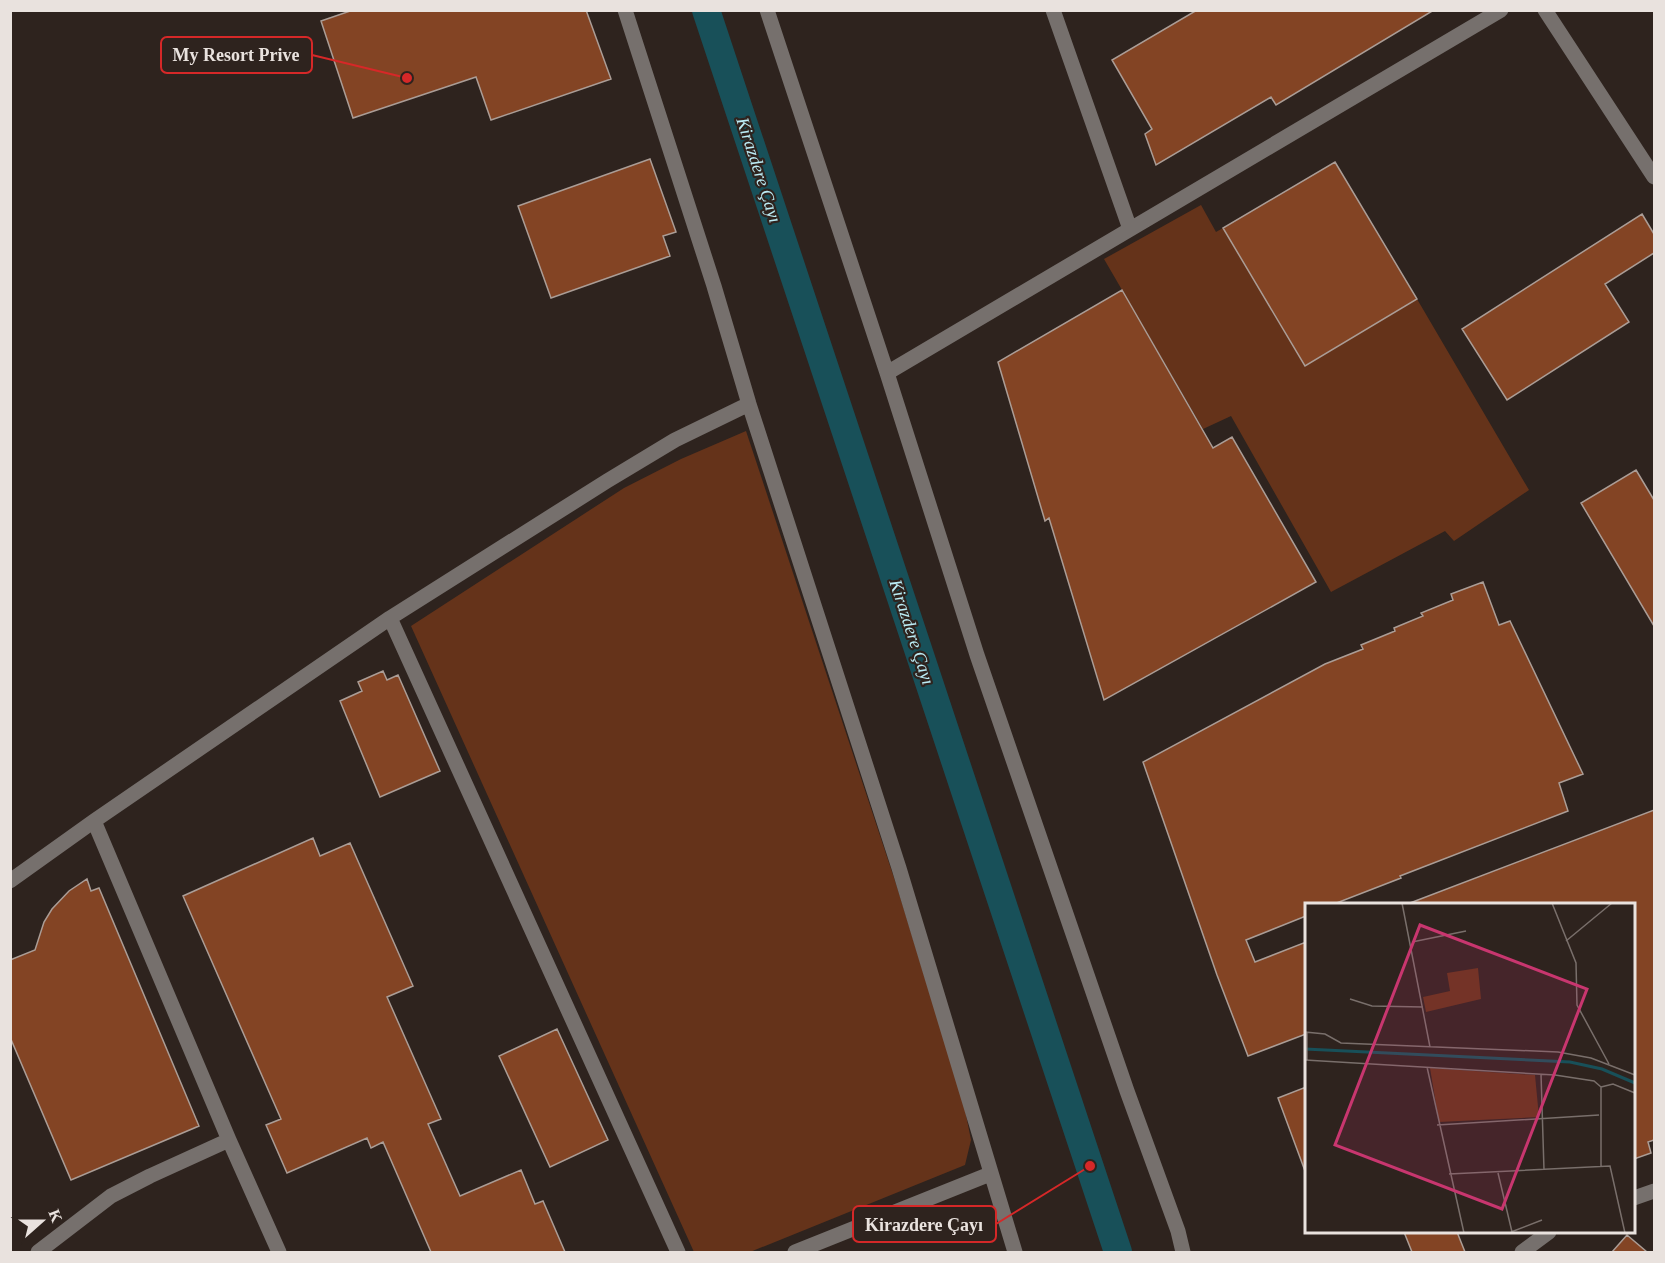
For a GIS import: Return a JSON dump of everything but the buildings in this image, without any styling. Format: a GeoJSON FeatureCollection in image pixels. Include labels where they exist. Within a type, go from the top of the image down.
{"type":"FeatureCollection","features":[{"type":"Feature","properties":{"kind":"street"},"geometry":{"type":"LineString","coordinates":[[625,10],[899,868],[1015,1252]]}},
{"type":"Feature","properties":{"kind":"street"},"geometry":{"type":"LineString","coordinates":[[767,10],[887,373],[980,666],[1123,1080],[1178,1231],[1183,1252]]}},
{"type":"Feature","properties":{"kind":"street"},"geometry":{"type":"LineString","coordinates":[[1053,10],[1130,229]]}},
{"type":"Feature","properties":{"kind":"street"},"geometry":{"type":"LineString","coordinates":[[887,373],[1501,10]]}},
{"type":"Feature","properties":{"kind":"street"},"geometry":{"type":"LineString","coordinates":[[1545,10],[1654,177]]}},
{"type":"Feature","properties":{"kind":"street"},"geometry":{"type":"LineString","coordinates":[[10,881],[390,618],[626,469],[675,440],[749,404]]}},
{"type":"Feature","properties":{"kind":"street"},"geometry":{"type":"LineString","coordinates":[[390,618],[678,1252]]}},
{"type":"Feature","properties":{"kind":"street"},"geometry":{"type":"LineString","coordinates":[[94,821],[279,1252]]}},
{"type":"Feature","properties":{"kind":"street"},"geometry":{"type":"LineString","coordinates":[[38,1252],[111,1196],[229,1140]]}},
{"type":"Feature","properties":{"kind":"street"},"geometry":{"type":"LineString","coordinates":[[795,1252],[990,1174]]}},
{"type":"Feature","properties":{"kind":"street"},"geometry":{"type":"LineString","coordinates":[[1635,1198],[1654,1191]]}},
{"type":"Feature","properties":{"kind":"street"},"geometry":{"type":"LineString","coordinates":[[1522,1252],[1548,1233]]}},
{"type":"Feature","properties":{"kind":"shaded area"},"geometry":{"type":"Polygon","coordinates":[[[1201,205],[1216,232],[1223,228],[1305,366],[1417,299],[1529,490],[1454,541],[1445,531],[1331,592],[1231,416],[1203,429],[1104,259],[1201,205]]]}},
{"type":"Feature","properties":{"kind":"shaded area"},"geometry":{"type":"Polygon","coordinates":[[[746,431],[898,890],[964,1105],[971,1140],[965,1165],[750,1252],[694,1252],[411,626],[624,488],[681,459],[746,431]]]}},
{"type":"Feature","properties":{"kind":"waterway","name":"Kirazdere Çayı"},"geometry":{"type":"LineString","coordinates":[[706,10],[1118,1252]]}},
{"type":"Feature","properties":{"kind":"place","name":"My Resort Prive"},"geometry":{"type":"Point","coordinates":[407,78]}},
{"type":"Feature","properties":{"kind":"place","name":"Kirazdere Çayı"},"geometry":{"type":"Point","coordinates":[1090,1166]}}]}
